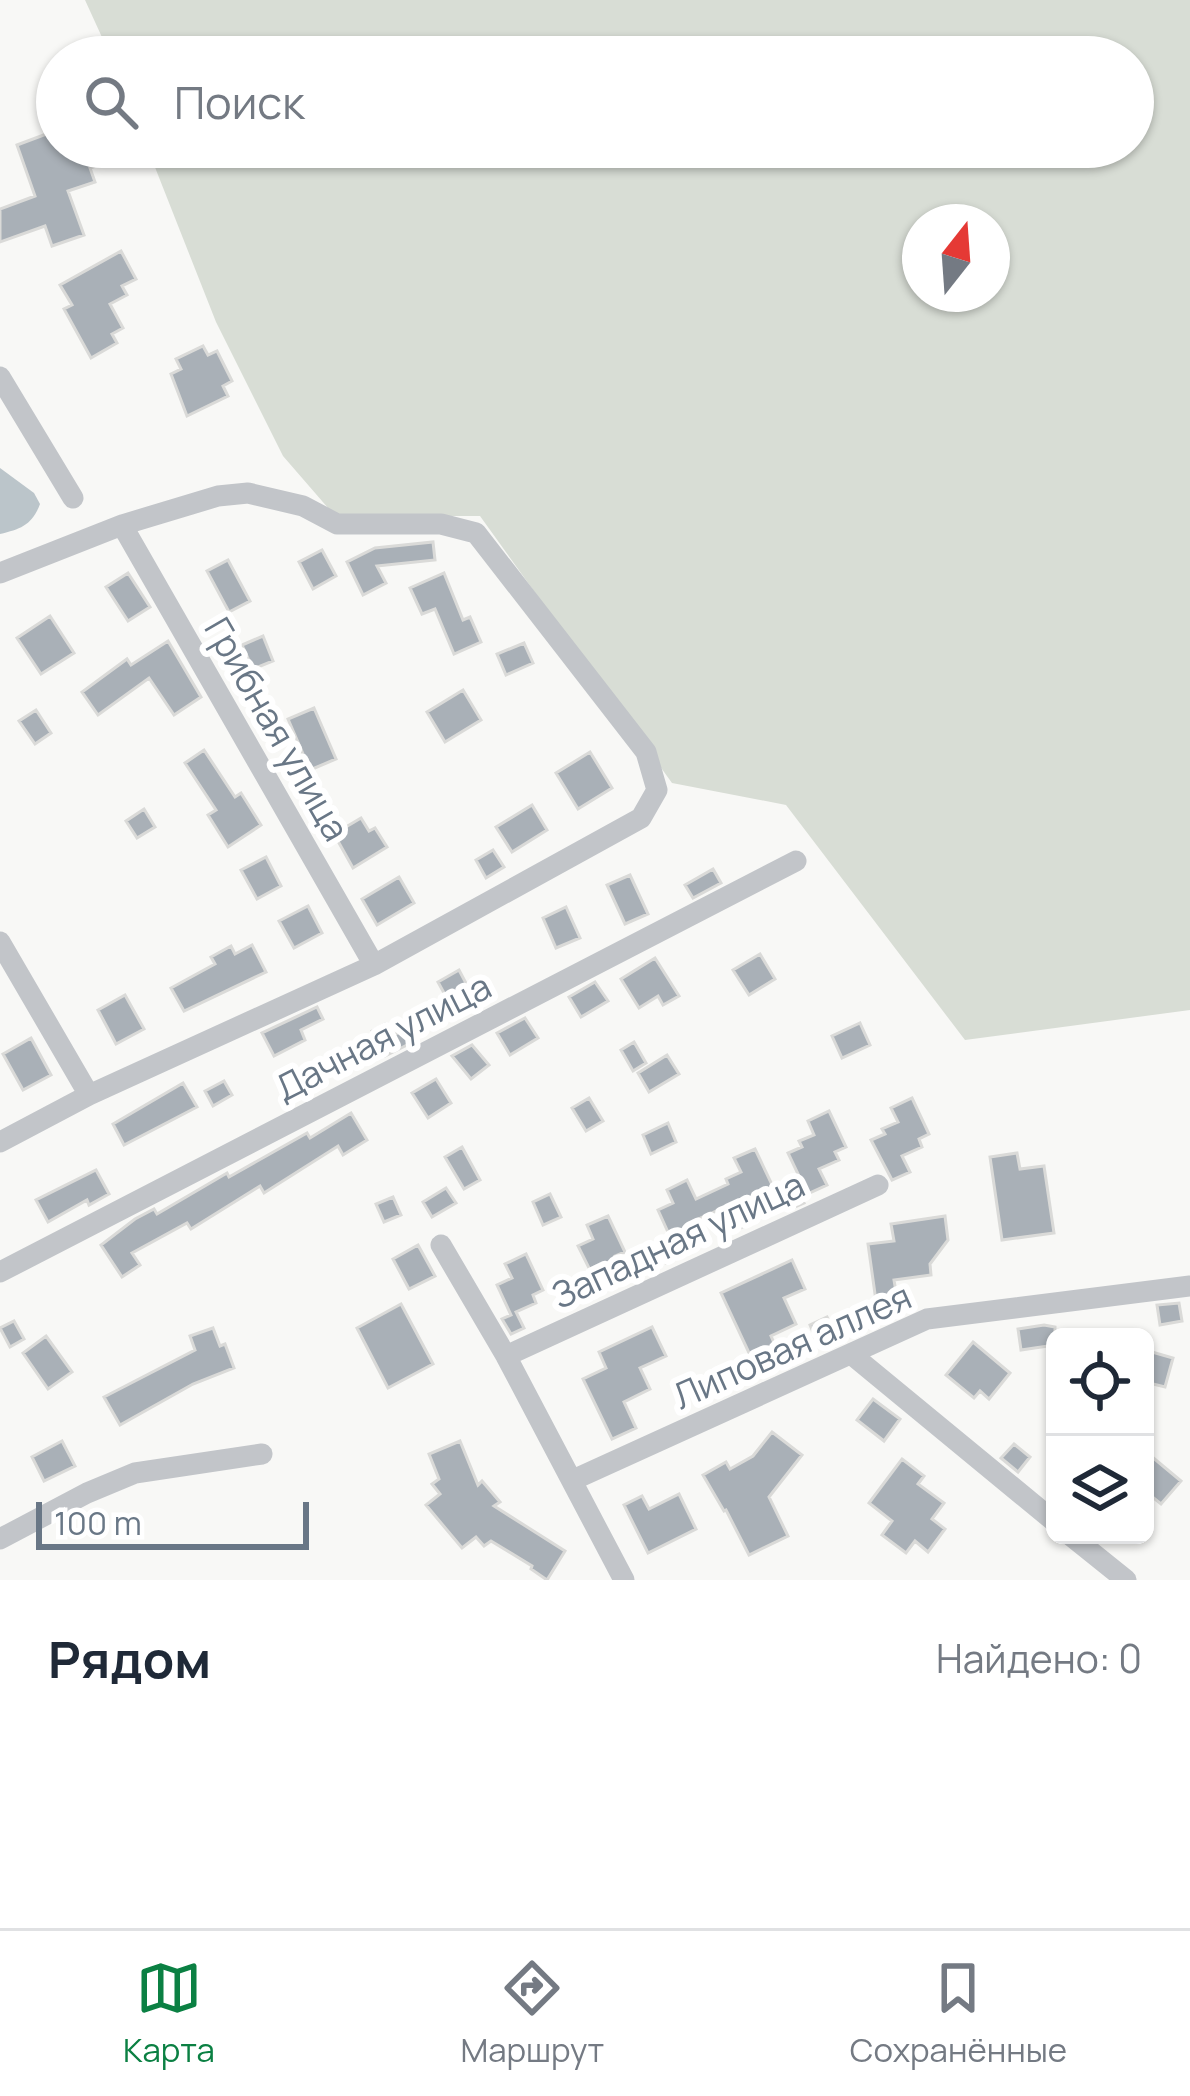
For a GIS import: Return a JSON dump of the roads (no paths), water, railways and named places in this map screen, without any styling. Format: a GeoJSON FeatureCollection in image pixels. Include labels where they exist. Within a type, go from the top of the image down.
{"type":"FeatureCollection","features":[{"type":"Feature","properties":{"kind":"street"},"geometry":{"type":"LineString","coordinates":[[0,376],[73,498]]}},
{"type":"Feature","properties":{"kind":"street"},"geometry":{"type":"LineString","coordinates":[[0,573],[122,525],[218,496],[248,494],[303,506],[337,524],[441,524],[476,533],[646,752],[657,790],[641,818],[374,965],[89,1095],[0,1142]]}},
{"type":"Feature","properties":{"kind":"street","name":"Грибная улица"},"geometry":{"type":"LineString","coordinates":[[122,525],[374,965]]}},
{"type":"Feature","properties":{"kind":"street","name":"Дачная улица"},"geometry":{"type":"LineString","coordinates":[[0,1272],[796,861]]}},
{"type":"Feature","properties":{"kind":"street"},"geometry":{"type":"LineString","coordinates":[[0,942],[89,1095]]}},
{"type":"Feature","properties":{"kind":"street","name":"Западная улица"},"geometry":{"type":"LineString","coordinates":[[506,1356],[878,1185]]}},
{"type":"Feature","properties":{"kind":"street"},"geometry":{"type":"LineString","coordinates":[[442,1245],[624,1580]]}},
{"type":"Feature","properties":{"kind":"street","name":"Липовая аллея"},"geometry":{"type":"LineString","coordinates":[[573,1480],[927,1319],[1190,1286]]}},
{"type":"Feature","properties":{"kind":"street"},"geometry":{"type":"LineString","coordinates":[[851,1354],[1046,1515]]}},
{"type":"Feature","properties":{"kind":"street"},"geometry":{"type":"LineString","coordinates":[[0,1539],[135,1473],[262,1454]]}},
{"type":"Feature","properties":{"kind":"street"},"geometry":{"type":"LineString","coordinates":[[1081,1544],[1126,1580]]}}]}
